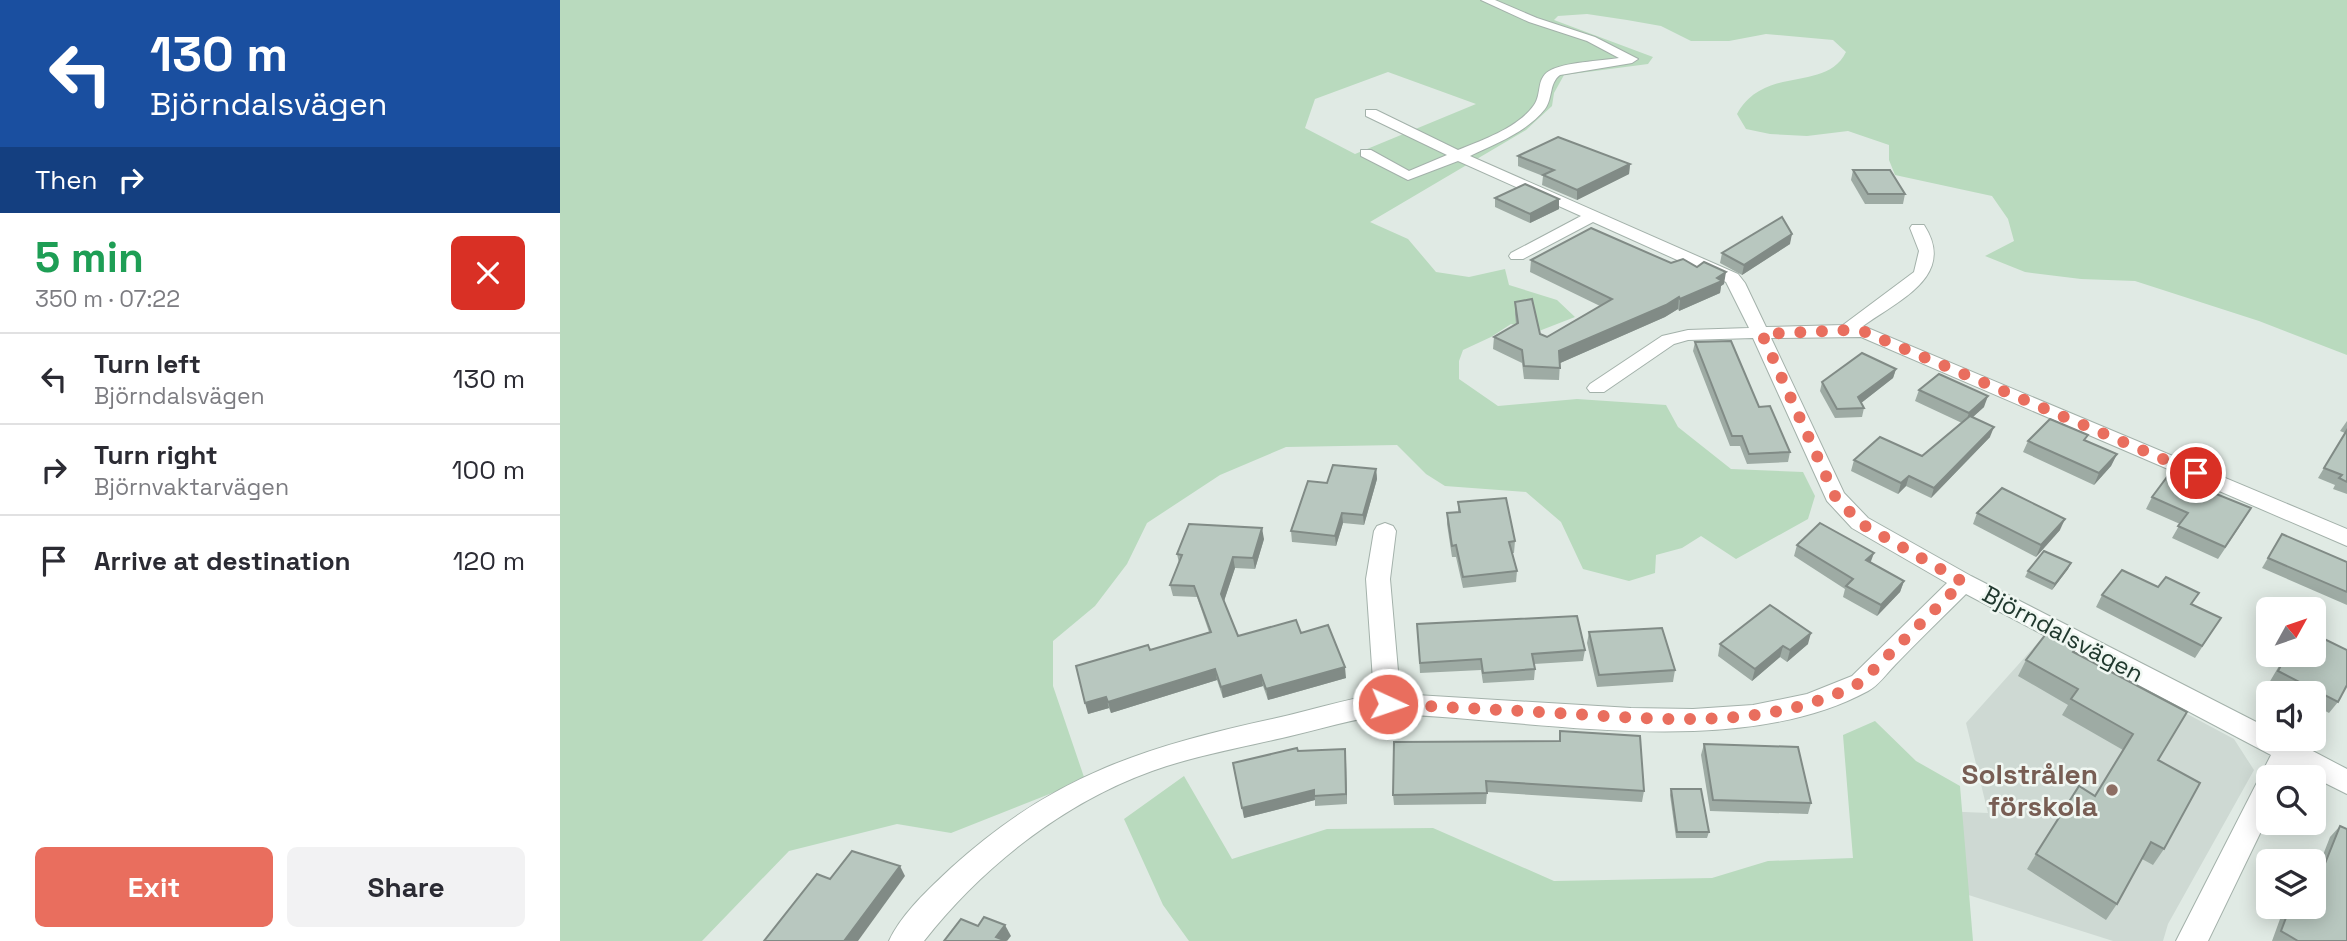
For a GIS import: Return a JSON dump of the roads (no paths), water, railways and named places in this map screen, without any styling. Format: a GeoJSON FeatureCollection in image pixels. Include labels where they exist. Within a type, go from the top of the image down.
{"type":"FeatureCollection","features":[{"type":"Feature","properties":{"kind":"street"},"geometry":{"type":"LineString","coordinates":[[1366,153],[1408,176],[1488,142],[1536,112],[1541,106],[1548,78],[1556,72],[1632,60],[1591,38],[1534,20],[1486,0]]}},
{"type":"Feature","properties":{"kind":"street","name":"Björndalsvägen"},"geometry":{"type":"LineString","coordinates":[[1371,113],[1458,156],[1732,278],[1762,334],[1835,496],[1860,523],[1963,582],[2256,735]]}},
{"type":"Feature","properties":{"kind":"street"},"geometry":{"type":"LineString","coordinates":[[1517,256],[1595,215]]}},
{"type":"Feature","properties":{"kind":"street"},"geometry":{"type":"LineString","coordinates":[[1847,330],[1921,275],[1928,262],[1929,249],[1917,228]]}},
{"type":"Feature","properties":{"kind":"street"},"geometry":{"type":"LineString","coordinates":[[1597,388],[1668,341],[1688,335],[1847,330],[1865,332],[2347,538]]}},
{"type":"Feature","properties":{"kind":"street"},"geometry":{"type":"LineString","coordinates":[[1385,531],[1378,579],[1388,704]]}},
{"type":"Feature","properties":{"kind":"street"},"geometry":{"type":"LineString","coordinates":[[905,941],[927,911],[990,851],[1052,808],[1128,768],[1199,746],[1388,704],[1690,720],[1784,711],[1843,692],[1861,682],[1963,582]]}},
{"type":"Feature","properties":{"kind":"street"},"geometry":{"type":"LineString","coordinates":[[2280,765],[2287,751]]}},
{"type":"Feature","properties":{"kind":"street","name":"Björndalsvägen"},"geometry":{"type":"LineString","coordinates":[[2287,751],[2347,782]]}},
{"type":"Feature","properties":{"kind":"street"},"geometry":{"type":"LineString","coordinates":[[2192,941],[2256,812]]}},
{"type":"Feature","properties":{"kind":"place","name":"Solstrålen förskola"},"geometry":{"type":"Point","coordinates":[2112,790]}}]}
